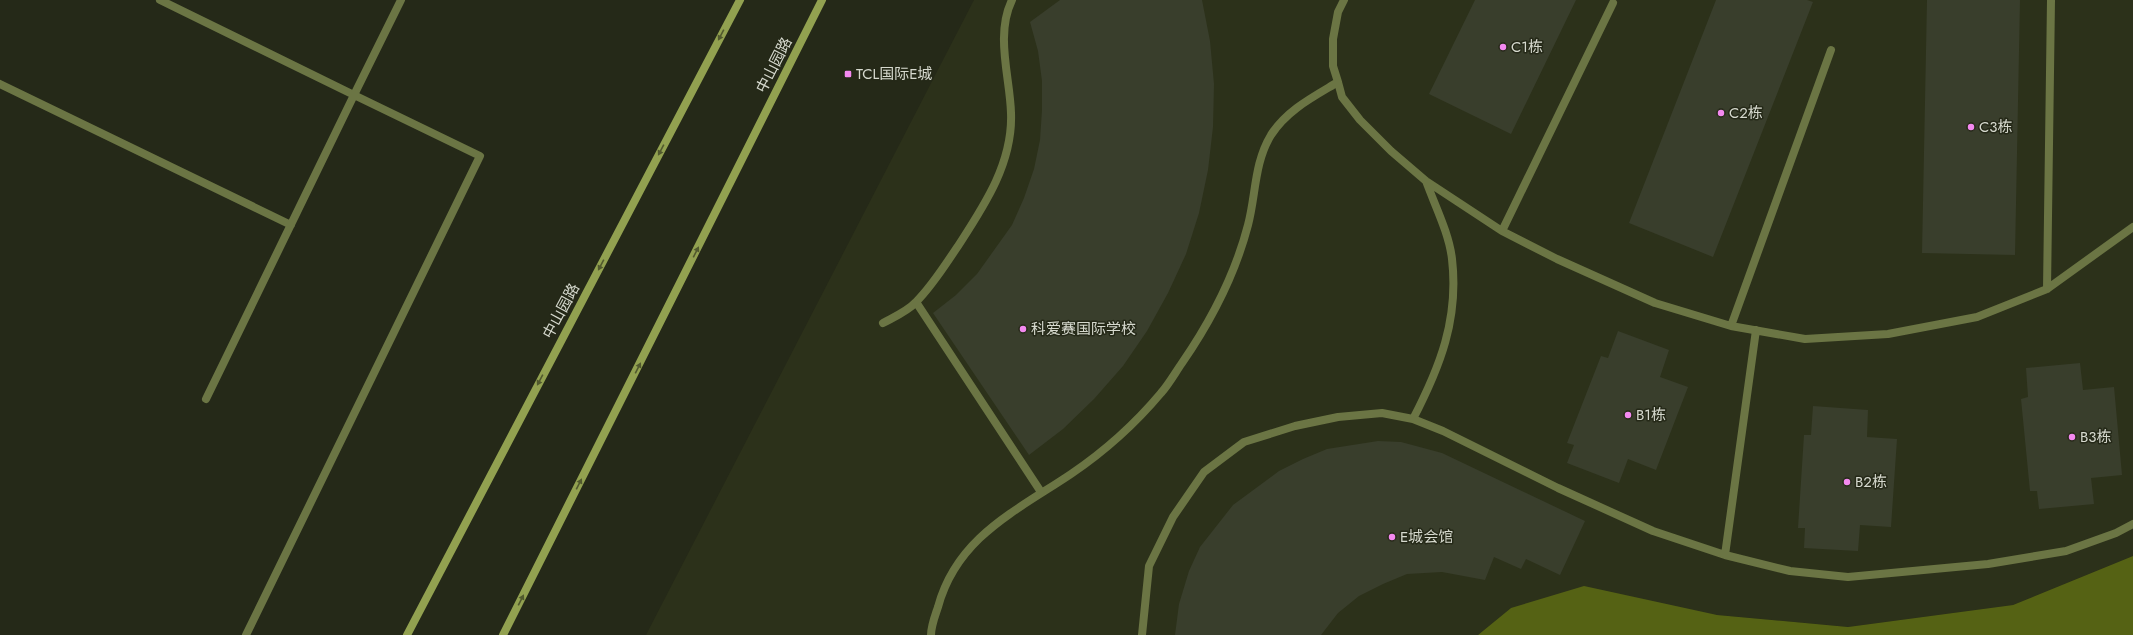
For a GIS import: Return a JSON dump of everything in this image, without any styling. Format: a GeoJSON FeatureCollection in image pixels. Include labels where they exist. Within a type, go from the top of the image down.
{"type":"FeatureCollection","features":[{"type":"Feature","properties":{"kind":"main road","name":"中山园路"},"geometry":{"type":"LineString","coordinates":[[407,635],[740,0]]}},
{"type":"Feature","properties":{"kind":"main road","name":"中山园路"},"geometry":{"type":"LineString","coordinates":[[503,635],[822,0]]}},
{"type":"Feature","properties":{"kind":"lane"},"geometry":{"type":"LineString","coordinates":[[160,0],[480,156],[246,635]]}},
{"type":"Feature","properties":{"kind":"lane"},"geometry":{"type":"LineString","coordinates":[[206,399],[400,0]]}},
{"type":"Feature","properties":{"kind":"lane"},"geometry":{"type":"LineString","coordinates":[[883,323],[916,302],[940,274],[981,211],[998,178],[1010,143],[1012,114],[1004,32],[1007,9],[1012,0]]}},
{"type":"Feature","properties":{"kind":"lane"},"geometry":{"type":"LineString","coordinates":[[1344,0],[1338,12],[1333,39],[1333,66],[1342,97],[1360,120],[1391,151],[1426,181],[1502,231],[1556,259],[1655,303],[1731,326],[1805,339],[1888,334],[1978,317],[2047,289],[2133,228]]}},
{"type":"Feature","properties":{"kind":"lane"},"geometry":{"type":"LineString","coordinates":[[2047,289],[2051,0]]}},
{"type":"Feature","properties":{"kind":"lane"},"geometry":{"type":"LineString","coordinates":[[1502,231],[1613,4]]}},
{"type":"Feature","properties":{"kind":"lane"},"geometry":{"type":"LineString","coordinates":[[1731,326],[1831,50]]}},
{"type":"Feature","properties":{"kind":"lane"},"geometry":{"type":"LineString","coordinates":[[931,635],[942,594],[958,562],[980,536],[1010,513],[1071,474],[1118,439],[1163,392],[1197,342],[1231,279],[1248,224],[1257,169],[1271,136],[1291,111],[1338,82]]}},
{"type":"Feature","properties":{"kind":"lane"},"geometry":{"type":"LineString","coordinates":[[0,84],[291,226]]}},
{"type":"Feature","properties":{"kind":"lane"},"geometry":{"type":"LineString","coordinates":[[1413,419],[1437,370],[1449,334],[1454,293],[1452,258],[1426,181]]}},
{"type":"Feature","properties":{"kind":"lane"},"geometry":{"type":"LineString","coordinates":[[916,302],[1041,492]]}},
{"type":"Feature","properties":{"kind":"lane"},"geometry":{"type":"LineString","coordinates":[[1724,555],[1756,330]]}},
{"type":"Feature","properties":{"kind":"lane"},"geometry":{"type":"LineString","coordinates":[[1142,635],[1149,566],[1173,517],[1204,472],[1244,442],[1295,426],[1338,417],[1382,413],[1413,419],[1443,431],[1558,488],[1653,531],[1724,555],[1790,571],[1848,577],[1988,564],[2066,551],[2116,533],[2133,524]]}},
{"type":"Feature","properties":{"kind":"shaded area"},"geometry":{"type":"Polygon","coordinates":[[[974,0],[2133,0],[2133,556],[2013,605],[1848,627],[1717,615],[1511,608],[1478,635],[646,635],[974,0]]]}},
{"type":"Feature","properties":{"kind":"green space"},"geometry":{"type":"Polygon","coordinates":[[[2133,556],[2133,635],[1478,635],[1511,608],[1584,586],[1717,615],[1848,627],[2013,605],[2133,556]]]}},
{"type":"Feature","properties":{"kind":"building"},"geometry":{"type":"Polygon","coordinates":[[[1060,0],[1202,0],[1210,41],[1214,84],[1213,127],[1208,170],[1199,213],[1186,254],[1168,293],[1147,331],[1123,366],[1094,399],[1063,429],[1029,455],[933,313],[956,295],[977,274],[1012,225],[1024,198],[1034,169],[1040,140],[1042,110],[1042,81],[1038,51],[1030,22],[1060,0]]]}},
{"type":"Feature","properties":{"kind":"building","name":"C1栋"},"geometry":{"type":"Polygon","coordinates":[[[1475,0],[1576,0],[1511,134],[1429,94],[1475,0]]]}},
{"type":"Feature","properties":{"kind":"building","name":"C2栋"},"geometry":{"type":"Polygon","coordinates":[[[1716,0],[1807,0],[1813,2],[1713,257],[1629,223],[1716,0]]]}},
{"type":"Feature","properties":{"kind":"building","name":"C3栋"},"geometry":{"type":"Polygon","coordinates":[[[1927,0],[2020,0],[2015,255],[1922,253],[1927,0]]]}},
{"type":"Feature","properties":{"kind":"building","name":"B1栋"},"geometry":{"type":"Polygon","coordinates":[[[1618,331],[1669,350],[1660,377],[1688,387],[1656,470],[1628,459],[1619,483],[1567,463],[1574,445],[1567,443],[1601,356],[1608,358],[1618,331]]]}},
{"type":"Feature","properties":{"kind":"building","name":"B3栋"},"geometry":{"type":"Polygon","coordinates":[[[2080,363],[2083,390],[2114,387],[2122,475],[2091,478],[2094,504],[2039,509],[2037,491],[2030,491],[2021,399],[2028,397],[2026,368],[2080,363]]]}},
{"type":"Feature","properties":{"kind":"building","name":"B2栋"},"geometry":{"type":"Polygon","coordinates":[[[1813,406],[1868,410],[1867,437],[1897,439],[1891,527],[1860,525],[1858,551],[1804,548],[1805,528],[1798,528],[1804,435],[1811,435],[1813,406]]]}},
{"type":"Feature","properties":{"kind":"building","name":"E城会馆"},"geometry":{"type":"Polygon","coordinates":[[[1378,441],[1401,442],[1442,453],[1585,521],[1560,575],[1526,559],[1521,569],[1494,557],[1485,580],[1442,572],[1407,574],[1383,584],[1359,596],[1338,613],[1321,635],[1175,635],[1179,604],[1189,571],[1200,547],[1233,505],[1279,471],[1303,459],[1327,449],[1378,441]]]}},
{"type":"Feature","properties":{"kind":"place","name":"C1栋"},"geometry":{"type":"Point","coordinates":[1503,47]}},
{"type":"Feature","properties":{"kind":"place","name":"TCL国际E城"},"geometry":{"type":"Point","coordinates":[848,74]}},
{"type":"Feature","properties":{"kind":"place","name":"C2栋"},"geometry":{"type":"Point","coordinates":[1721,113]}},
{"type":"Feature","properties":{"kind":"place","name":"C3栋"},"geometry":{"type":"Point","coordinates":[1971,127]}},
{"type":"Feature","properties":{"kind":"place","name":"科爱赛国际学校"},"geometry":{"type":"Point","coordinates":[1023,329]}},
{"type":"Feature","properties":{"kind":"place","name":"B1栋"},"geometry":{"type":"Point","coordinates":[1628,415]}},
{"type":"Feature","properties":{"kind":"place","name":"B3栋"},"geometry":{"type":"Point","coordinates":[2072,437]}},
{"type":"Feature","properties":{"kind":"place","name":"B2栋"},"geometry":{"type":"Point","coordinates":[1847,482]}},
{"type":"Feature","properties":{"kind":"place","name":"E城会馆"},"geometry":{"type":"Point","coordinates":[1392,537]}}]}
